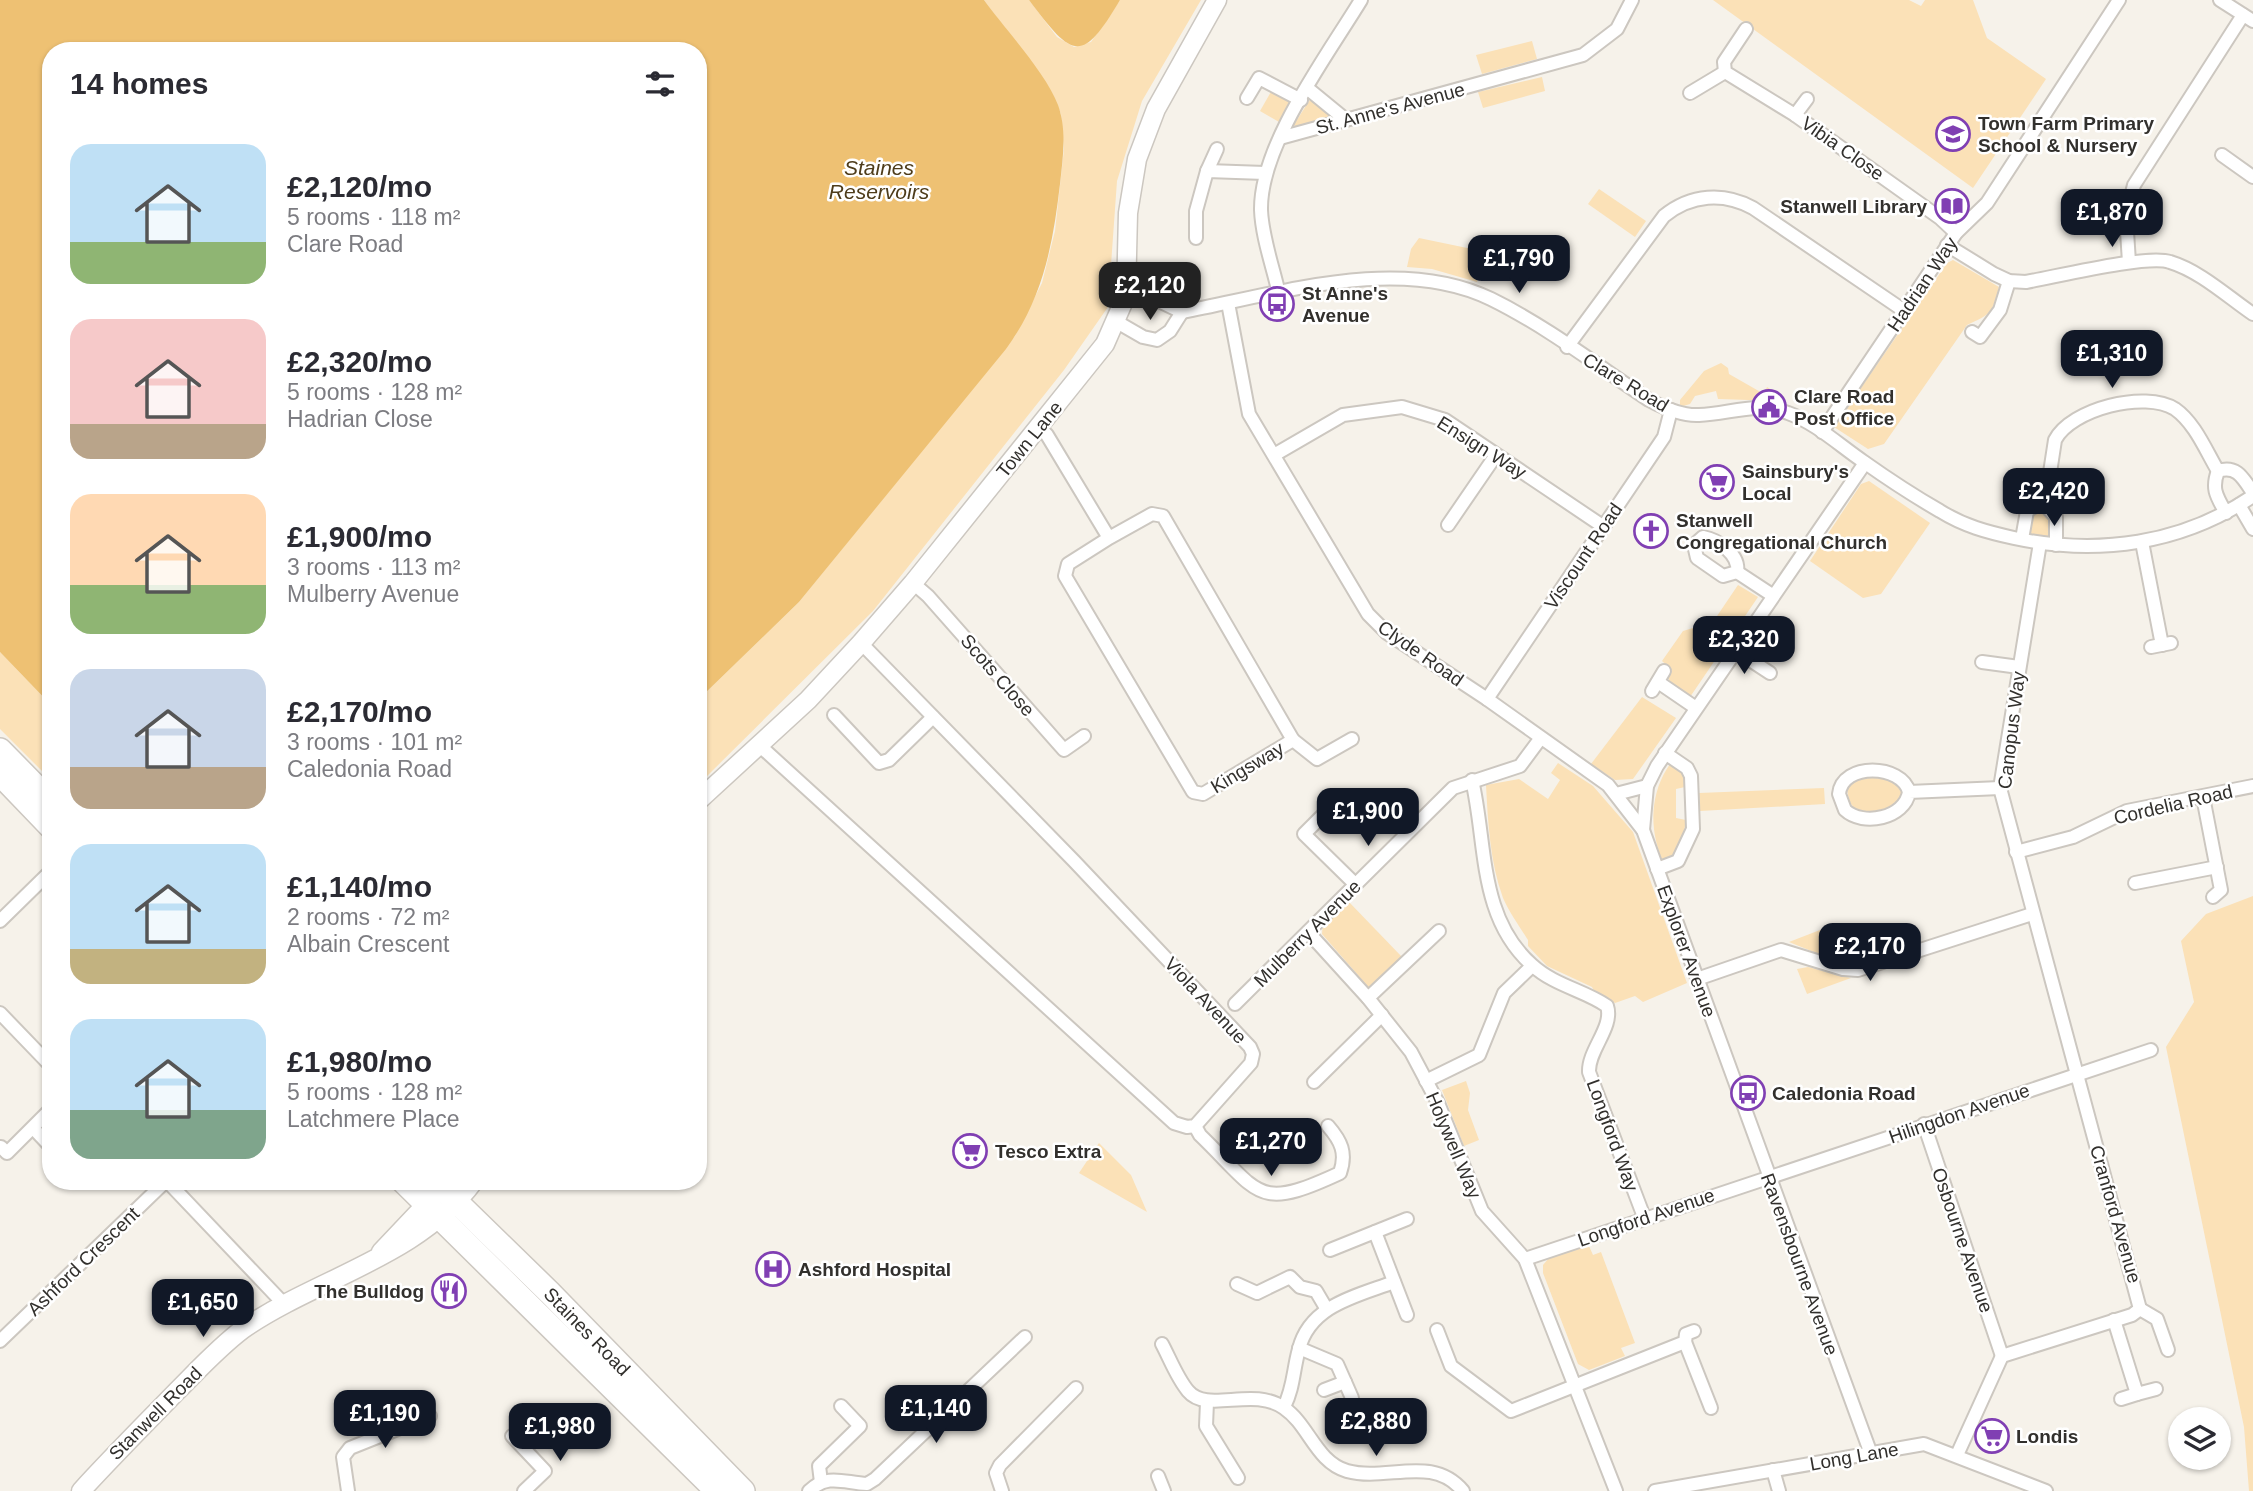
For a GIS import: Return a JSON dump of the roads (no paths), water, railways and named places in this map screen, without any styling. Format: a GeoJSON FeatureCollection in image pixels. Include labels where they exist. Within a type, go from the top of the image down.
{"type":"FeatureCollection","features":[{"type":"Feature","properties":{"kind":"highway"},"geometry":{"type":"LineString","coordinates":[[0,750],[42,793]]}},
{"type":"Feature","properties":{"kind":"highway"},"geometry":{"type":"LineString","coordinates":[[0,774],[42,818]]}},
{"type":"Feature","properties":{"kind":"highway","name":"Staines Road"},"geometry":{"type":"LineString","coordinates":[[442,1196],[717,1491]]}},
{"type":"Feature","properties":{"kind":"highway","name":"Staines Road"},"geometry":{"type":"LineString","coordinates":[[442,1196],[743,1491]]}},
{"type":"Feature","properties":{"kind":"main road","name":"Town Lane"},"geometry":{"type":"LineString","coordinates":[[707,793],[808,700],[861,643],[913,583],[1105,344],[1126,296],[1129,271],[1128,213],[1137,159],[1156,109],[1217,0]]}},
{"type":"Feature","properties":{"kind":"main road","name":"Stanwell Road"},"geometry":{"type":"LineString","coordinates":[[81,1491],[208,1360],[241,1331],[283,1303],[378,1255],[396,1250],[442,1196]]}},
{"type":"Feature","properties":{"kind":"street"},"geometry":{"type":"LineString","coordinates":[[1279,294],[1261,212],[1265,173],[1307,88],[1312,71],[1361,0]]}},
{"type":"Feature","properties":{"kind":"street","name":"St. Anne's Avenue"},"geometry":{"type":"LineString","coordinates":[[1280,138],[1583,55],[1617,29],[1632,0]]}},
{"type":"Feature","properties":{"kind":"street","name":"Hadrian Way"},"geometry":{"type":"LineString","coordinates":[[1822,432],[1947,245],[1987,202],[2119,0]]}},
{"type":"Feature","properties":{"kind":"street"},"geometry":{"type":"LineString","coordinates":[[2129,262],[2126,216],[2134,185],[2248,18],[2220,0]]}},
{"type":"Feature","properties":{"kind":"street"},"geometry":{"type":"LineString","coordinates":[[1690,93],[1726,72],[1724,62],[1746,29]]}},
{"type":"Feature","properties":{"kind":"street","name":"Vibia Close"},"geometry":{"type":"LineString","coordinates":[[1726,72],[1796,115],[1940,218],[1956,233]]}},
{"type":"Feature","properties":{"kind":"street"},"geometry":{"type":"LineString","coordinates":[[1247,98],[1259,78],[1301,100]]}},
{"type":"Feature","properties":{"kind":"street"},"geometry":{"type":"LineString","coordinates":[[1307,88],[1346,120]]}},
{"type":"Feature","properties":{"kind":"street","name":"Vibia Close"},"geometry":{"type":"LineString","coordinates":[[1796,115],[1807,99]]}},
{"type":"Feature","properties":{"kind":"street"},"geometry":{"type":"LineString","coordinates":[[1196,238],[1196,211],[1207,171],[1217,149]]}},
{"type":"Feature","properties":{"kind":"street"},"geometry":{"type":"LineString","coordinates":[[2222,155],[2253,177]]}},
{"type":"Feature","properties":{"kind":"street"},"geometry":{"type":"LineString","coordinates":[[1207,171],[1265,173]]}},
{"type":"Feature","properties":{"kind":"street"},"geometry":{"type":"LineString","coordinates":[[1567,347],[1664,216],[1685,203],[1709,197],[1729,198],[1753,208],[1903,310]]}},
{"type":"Feature","properties":{"kind":"street"},"geometry":{"type":"LineString","coordinates":[[1947,245],[2009,281],[2026,282],[2129,262],[2162,259],[2175,263],[2253,314]]}},
{"type":"Feature","properties":{"kind":"street","name":"Clare Road"},"geometry":{"type":"LineString","coordinates":[[1182,312],[1380,277],[1434,281],[1490,299],[1649,400],[1671,410],[1698,416],[1747,407],[1772,408],[1803,419],[1865,463],[1969,528],[2040,543],[2095,547],[2142,542],[2183,532],[2226,513],[2253,494]]}},
{"type":"Feature","properties":{"kind":"street"},"geometry":{"type":"LineString","coordinates":[[1972,332],[1980,337],[2000,310],[2009,281]]}},
{"type":"Feature","properties":{"kind":"street"},"geometry":{"type":"LineString","coordinates":[[1116,322],[1143,337],[1157,340],[1170,331],[1182,312],[1159,301],[1126,296]]}},
{"type":"Feature","properties":{"kind":"street","name":"Clyde Road"},"geometry":{"type":"LineString","coordinates":[[1228,303],[1249,414],[1368,614],[1387,633],[1487,699],[1616,794],[1643,830]]}},
{"type":"Feature","properties":{"kind":"street"},"geometry":{"type":"LineString","coordinates":[[2045,505],[2055,440],[2059,432],[2076,417],[2110,407],[2147,401],[2174,408],[2187,419],[2218,471]]}},
{"type":"Feature","properties":{"kind":"street","name":"Ensign Way"},"geometry":{"type":"LineString","coordinates":[[1274,455],[1343,415],[1402,407],[1445,420],[1604,527]]}},
{"type":"Feature","properties":{"kind":"street","name":"Viscount Road"},"geometry":{"type":"LineString","coordinates":[[1487,699],[1664,437],[1671,410]]}},
{"type":"Feature","properties":{"kind":"street"},"geometry":{"type":"LineString","coordinates":[[1039,426],[1109,538]]}},
{"type":"Feature","properties":{"kind":"street"},"geometry":{"type":"LineString","coordinates":[[1448,525],[1496,455]]}},
{"type":"Feature","properties":{"kind":"street"},"geometry":{"type":"LineString","coordinates":[[1643,830],[1647,786],[1665,753],[1865,463]]}},
{"type":"Feature","properties":{"kind":"street"},"geometry":{"type":"LineString","coordinates":[[2218,471],[2229,468],[2238,472],[2253,494]]}},
{"type":"Feature","properties":{"kind":"street"},"geometry":{"type":"LineString","coordinates":[[2218,471],[2213,484],[2214,492],[2226,513]]}},
{"type":"Feature","properties":{"kind":"street"},"geometry":{"type":"LineString","coordinates":[[2022,539],[2027,511],[2035,506],[2045,505]]}},
{"type":"Feature","properties":{"kind":"street"},"geometry":{"type":"LineString","coordinates":[[2045,505],[2056,517],[2056,545]]}},
{"type":"Feature","properties":{"kind":"street"},"geometry":{"type":"LineString","coordinates":[[2239,505],[2253,529]]}},
{"type":"Feature","properties":{"kind":"street","name":"Kingsway"},"geometry":{"type":"LineString","coordinates":[[1152,514],[1163,516],[1293,740],[1203,794],[1193,792],[1065,576],[1068,564],[1109,538],[1152,514]]}},
{"type":"Feature","properties":{"kind":"street"},"geometry":{"type":"LineString","coordinates":[[2142,542],[2162,645]]}},
{"type":"Feature","properties":{"kind":"street","name":"Canopus Way"},"geometry":{"type":"LineString","coordinates":[[2032,914],[2000,789],[2040,543]]}},
{"type":"Feature","properties":{"kind":"street"},"geometry":{"type":"LineString","coordinates":[[1737,572],[1772,596]]}},
{"type":"Feature","properties":{"kind":"street","name":"Scots Close"},"geometry":{"type":"LineString","coordinates":[[913,583],[928,596],[1063,751],[1084,736]]}},
{"type":"Feature","properties":{"kind":"street","name":"Viola Avenue"},"geometry":{"type":"LineString","coordinates":[[861,643],[1250,1047],[1253,1055],[1251,1063],[1195,1126]]}},
{"type":"Feature","properties":{"kind":"street"},"geometry":{"type":"LineString","coordinates":[[1735,650],[1770,673]]}},
{"type":"Feature","properties":{"kind":"street"},"geometry":{"type":"LineString","coordinates":[[1982,662],[2019,667]]}},
{"type":"Feature","properties":{"kind":"street"},"geometry":{"type":"LineString","coordinates":[[1658,681],[1696,708]]}},
{"type":"Feature","properties":{"kind":"street"},"geometry":{"type":"LineString","coordinates":[[834,715],[880,763],[889,760],[933,717]]}},
{"type":"Feature","properties":{"kind":"street","name":"Mulberry Avenue"},"geometry":{"type":"LineString","coordinates":[[1235,1004],[1453,788],[1520,766],[1540,738]]}},
{"type":"Feature","properties":{"kind":"street"},"geometry":{"type":"LineString","coordinates":[[1293,740],[1317,759],[1352,739]]}},
{"type":"Feature","properties":{"kind":"street"},"geometry":{"type":"LineString","coordinates":[[759,745],[1174,1123],[1187,1127],[1195,1126],[1200,1135],[1257,1190],[1266,1194],[1286,1195],[1340,1173]]}},
{"type":"Feature","properties":{"kind":"street"},"geometry":{"type":"LineString","coordinates":[[1657,870],[1678,861],[1693,829],[1690,776],[1687,768],[1665,753]]}},
{"type":"Feature","properties":{"kind":"street"},"geometry":{"type":"LineString","coordinates":[[1859,772],[1893,774],[1907,785],[1909,792],[1907,802],[1898,812],[1862,818],[1845,810],[1839,794],[1841,785],[1859,772]]}},
{"type":"Feature","properties":{"kind":"street","name":"Longford Way"},"geometry":{"type":"LineString","coordinates":[[1472,780],[1492,905],[1513,945],[1532,966],[1566,988],[1607,1006],[1609,1017],[1589,1058],[1589,1072],[1644,1217]]}},
{"type":"Feature","properties":{"kind":"street"},"geometry":{"type":"LineString","coordinates":[[1616,794],[1647,786]]}},
{"type":"Feature","properties":{"kind":"street","name":"Cordelia Road"},"geometry":{"type":"LineString","coordinates":[[2015,852],[2073,837],[2127,811],[2253,786]]}},
{"type":"Feature","properties":{"kind":"street"},"geometry":{"type":"LineString","coordinates":[[1909,792],[2000,789]]}},
{"type":"Feature","properties":{"kind":"street"},"geometry":{"type":"LineString","coordinates":[[2203,797],[2221,890],[2213,897]]}},
{"type":"Feature","properties":{"kind":"street"},"geometry":{"type":"LineString","coordinates":[[1323,815],[1304,834],[1355,884]]}},
{"type":"Feature","properties":{"kind":"street","name":"Explorer Avenue"},"geometry":{"type":"LineString","coordinates":[[1643,830],[1731,1073]]}},
{"type":"Feature","properties":{"kind":"street"},"geometry":{"type":"LineString","coordinates":[[2135,883],[2217,867]]}},
{"type":"Feature","properties":{"kind":"street"},"geometry":{"type":"LineString","coordinates":[[2156,879],[2158,894]]}},
{"type":"Feature","properties":{"kind":"street"},"geometry":{"type":"LineString","coordinates":[[0,920],[42,880]]}},
{"type":"Feature","properties":{"kind":"street"},"geometry":{"type":"LineString","coordinates":[[1697,979],[1782,950],[1843,969],[1858,970],[2032,914]]}},
{"type":"Feature","properties":{"kind":"street","name":"Cranford Avenue"},"geometry":{"type":"LineString","coordinates":[[2001,1356],[2140,1309],[2032,914]]}},
{"type":"Feature","properties":{"kind":"street"},"geometry":{"type":"LineString","coordinates":[[1368,998],[1438,931]]}},
{"type":"Feature","properties":{"kind":"street","name":"Holywell Way"},"geometry":{"type":"LineString","coordinates":[[1308,932],[1368,998],[1411,1052],[1482,1211],[1525,1259],[1616,1491]]}},
{"type":"Feature","properties":{"kind":"street"},"geometry":{"type":"LineString","coordinates":[[1426,1081],[1479,1055],[1504,993],[1532,966]]}},
{"type":"Feature","properties":{"kind":"street"},"geometry":{"type":"LineString","coordinates":[[0,1013],[42,1057]]}},
{"type":"Feature","properties":{"kind":"street"},"geometry":{"type":"LineString","coordinates":[[1314,1082],[1382,1015]]}},
{"type":"Feature","properties":{"kind":"street","name":"Hilingdon Avenue"},"geometry":{"type":"LineString","coordinates":[[1768,1177],[2151,1050]]}},
{"type":"Feature","properties":{"kind":"street","name":"Ravensbourne Avenue"},"geometry":{"type":"LineString","coordinates":[[1731,1073],[1871,1454]]}},
{"type":"Feature","properties":{"kind":"street"},"geometry":{"type":"LineString","coordinates":[[1,1147],[7,1153],[42,1120]]}},
{"type":"Feature","properties":{"kind":"street","name":"Osbourne Avenue"},"geometry":{"type":"LineString","coordinates":[[1924,1124],[2001,1356]]}},
{"type":"Feature","properties":{"kind":"street"},"geometry":{"type":"LineString","coordinates":[[1328,1126],[1342,1146],[1343,1163],[1340,1173],[1347,1186]]}},
{"type":"Feature","properties":{"kind":"street"},"geometry":{"type":"LineString","coordinates":[[34,1129],[42,1138]]}},
{"type":"Feature","properties":{"kind":"street","name":"Longford Avenue"},"geometry":{"type":"LineString","coordinates":[[1525,1259],[1768,1177]]}},
{"type":"Feature","properties":{"kind":"street","name":"Ashford Crescent"},"geometry":{"type":"LineString","coordinates":[[0,1341],[157,1190]]}},
{"type":"Feature","properties":{"kind":"street"},"geometry":{"type":"LineString","coordinates":[[175,1190],[283,1303]]}},
{"type":"Feature","properties":{"kind":"street"},"geometry":{"type":"LineString","coordinates":[[1330,1250],[1408,1219]]}},
{"type":"Feature","properties":{"kind":"street"},"geometry":{"type":"LineString","coordinates":[[1375,1232],[1407,1315]]}},
{"type":"Feature","properties":{"kind":"street"},"geometry":{"type":"LineString","coordinates":[[1237,1284],[1257,1293],[1290,1277],[1300,1287],[1316,1291],[1326,1308]]}},
{"type":"Feature","properties":{"kind":"street"},"geometry":{"type":"LineString","coordinates":[[1284,1407],[1292,1391],[1299,1348],[1315,1317],[1326,1308],[1394,1282]]}},
{"type":"Feature","properties":{"kind":"street"},"geometry":{"type":"LineString","coordinates":[[2140,1309],[2157,1319],[2168,1350]]}},
{"type":"Feature","properties":{"kind":"street"},"geometry":{"type":"LineString","coordinates":[[2114,1320],[2137,1394]]}},
{"type":"Feature","properties":{"kind":"street"},"geometry":{"type":"LineString","coordinates":[[1437,1330],[1451,1366],[1511,1411],[1575,1383],[1685,1342]]}},
{"type":"Feature","properties":{"kind":"street"},"geometry":{"type":"LineString","coordinates":[[1694,1331],[1686,1334],[1685,1342],[1710,1408]]}},
{"type":"Feature","properties":{"kind":"street"},"geometry":{"type":"LineString","coordinates":[[809,1491],[821,1482],[835,1478],[867,1484],[875,1479],[1025,1336]]}},
{"type":"Feature","properties":{"kind":"street"},"geometry":{"type":"LineString","coordinates":[[1162,1344],[1188,1391],[1208,1402],[1248,1397],[1284,1407],[1301,1422],[1320,1453],[1344,1470],[1371,1476],[1418,1469],[1457,1483],[1463,1491]]}},
{"type":"Feature","properties":{"kind":"street"},"geometry":{"type":"LineString","coordinates":[[1299,1348],[1337,1364],[1352,1398]]}},
{"type":"Feature","properties":{"kind":"street"},"geometry":{"type":"LineString","coordinates":[[1957,1455],[2001,1356]]}},
{"type":"Feature","properties":{"kind":"street"},"geometry":{"type":"LineString","coordinates":[[1324,1390],[1345,1382]]}},
{"type":"Feature","properties":{"kind":"street"},"geometry":{"type":"LineString","coordinates":[[1002,1491],[996,1473],[1000,1465],[1076,1388]]}},
{"type":"Feature","properties":{"kind":"street"},"geometry":{"type":"LineString","coordinates":[[2121,1399],[2156,1389]]}},
{"type":"Feature","properties":{"kind":"street"},"geometry":{"type":"LineString","coordinates":[[1208,1402],[1206,1426],[1238,1478]]}},
{"type":"Feature","properties":{"kind":"street"},"geometry":{"type":"LineString","coordinates":[[821,1482],[819,1466],[860,1426],[841,1406]]}},
{"type":"Feature","properties":{"kind":"street"},"geometry":{"type":"LineString","coordinates":[[348,1491],[343,1457],[350,1448],[430,1416]]}},
{"type":"Feature","properties":{"kind":"street"},"geometry":{"type":"LineString","coordinates":[[512,1436],[545,1471],[524,1491]]}},
{"type":"Feature","properties":{"kind":"street","name":"Long Lane"},"geometry":{"type":"LineString","coordinates":[[1655,1491],[1924,1444],[2046,1491]]}},
{"type":"Feature","properties":{"kind":"street"},"geometry":{"type":"LineString","coordinates":[[1773,1470],[1779,1491]]}},
{"type":"Feature","properties":{"kind":"street"},"geometry":{"type":"LineString","coordinates":[[1157,1476],[1164,1491]]}},
{"type":"Feature","properties":{"kind":"water","name":"Staines Reservoirs"},"geometry":{"type":"Polygon","coordinates":[[[0,0],[984,0],[1052,92],[1061,114],[1063,134],[1057,206],[1044,270],[1019,330],[799,602],[707,691],[707,42],[42,42],[42,696],[0,652],[0,0]]]}},
{"type":"Feature","properties":{"kind":"water"},"geometry":{"type":"Polygon","coordinates":[[[1029,0],[1120,0],[1095,36],[1085,44],[1076,46],[1056,33],[1029,0]]]}},
{"type":"Feature","properties":{"kind":"place","name":"Town Farm Primary School & Nursery"},"geometry":{"type":"Point","coordinates":[1953,134]}},
{"type":"Feature","properties":{"kind":"place","name":"Stanwell Library"},"geometry":{"type":"Point","coordinates":[1952,206]}},
{"type":"Feature","properties":{"kind":"place","name":"St Anne's Avenue"},"geometry":{"type":"Point","coordinates":[1277,304]}},
{"type":"Feature","properties":{"kind":"place","name":"Clare Road Post Office"},"geometry":{"type":"Point","coordinates":[1769,407]}},
{"type":"Feature","properties":{"kind":"place","name":"Sainsbury's Local"},"geometry":{"type":"Point","coordinates":[1717,482]}},
{"type":"Feature","properties":{"kind":"place","name":"Stanwell Congregational Church"},"geometry":{"type":"Point","coordinates":[1651,531]}},
{"type":"Feature","properties":{"kind":"place","name":"Caledonia Road"},"geometry":{"type":"Point","coordinates":[1748,1093]}},
{"type":"Feature","properties":{"kind":"place","name":"Tesco Extra"},"geometry":{"type":"Point","coordinates":[970,1151]}},
{"type":"Feature","properties":{"kind":"place","name":"Ashford Hospital"},"geometry":{"type":"Point","coordinates":[773,1269]}},
{"type":"Feature","properties":{"kind":"place","name":"The Bulldog"},"geometry":{"type":"Point","coordinates":[449,1291]}},
{"type":"Feature","properties":{"kind":"place","name":"Londis"},"geometry":{"type":"Point","coordinates":[1992,1436]}}]}
